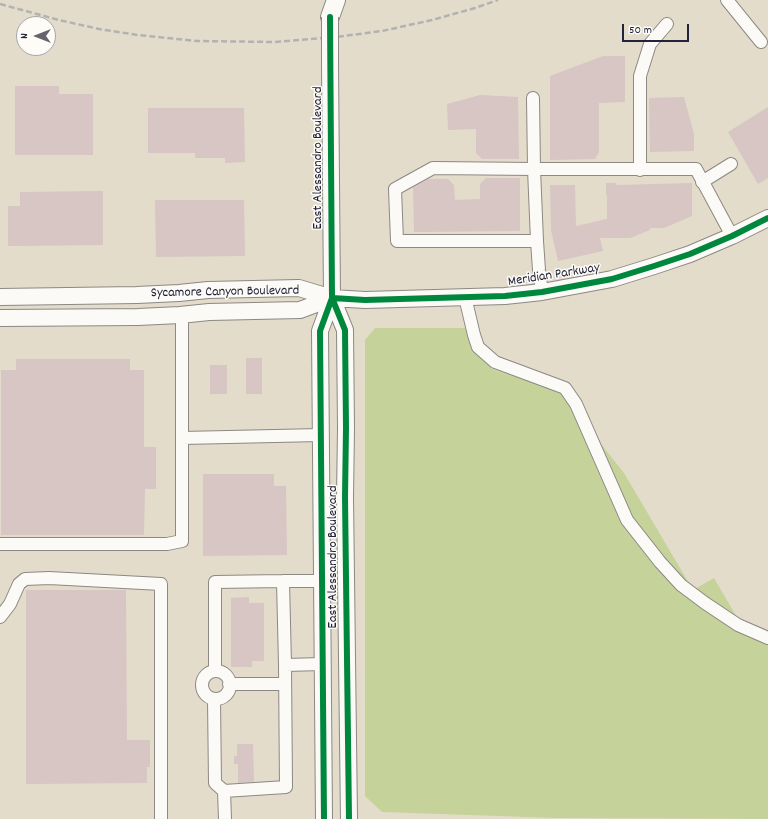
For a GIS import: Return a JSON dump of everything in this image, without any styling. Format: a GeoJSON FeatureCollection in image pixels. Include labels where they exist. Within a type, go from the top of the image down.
{"type":"FeatureCollection","features":[{"type":"Feature","properties":{"kind":"highway"},"geometry":{"type":"LineString","coordinates":[[330,9],[336,0]]}},
{"type":"Feature","properties":{"kind":"main road","name":"East Alessandro Boulevard"},"geometry":{"type":"LineString","coordinates":[[324,819],[320,331],[332,298],[330,9]]}},
{"type":"Feature","properties":{"kind":"main road","name":"Meridian Parkway"},"geometry":{"type":"LineString","coordinates":[[332,298],[365,300],[505,296],[542,292],[612,279],[647,268],[690,254],[767,221]]}},
{"type":"Feature","properties":{"kind":"main road","name":"Sycamore Canyon Boulevard"},"geometry":{"type":"LineString","coordinates":[[0,297],[137,295],[208,290],[299,288],[332,298]]}},
{"type":"Feature","properties":{"kind":"main road","name":"East Alessandro Boulevard"},"geometry":{"type":"LineString","coordinates":[[332,298],[345,330],[345,497],[349,819]]}},
{"type":"Feature","properties":{"kind":"main road","name":"Sycamore Canyon Boulevard"},"geometry":{"type":"LineString","coordinates":[[0,318],[138,317],[209,312],[300,310],[332,298]]}},
{"type":"Feature","properties":{"kind":"lane"},"geometry":{"type":"LineString","coordinates":[[727,0],[761,42]]}},
{"type":"Feature","properties":{"kind":"lane"},"geometry":{"type":"LineString","coordinates":[[640,170],[640,76],[650,44],[667,24]]}},
{"type":"Feature","properties":{"kind":"lane"},"geometry":{"type":"LineString","coordinates":[[533,98],[537,240],[542,292]]}},
{"type":"Feature","properties":{"kind":"lane"},"geometry":{"type":"LineString","coordinates":[[702,182],[731,164]]}},
{"type":"Feature","properties":{"kind":"lane"},"geometry":{"type":"LineString","coordinates":[[537,240],[397,241],[396,190],[433,168],[640,170],[696,169],[732,236]]}},
{"type":"Feature","properties":{"kind":"lane"},"geometry":{"type":"LineString","coordinates":[[466,297],[478,347],[495,362],[565,388],[576,404],[627,520],[660,562],[681,584],[704,604],[738,625],[768,638]]}},
{"type":"Feature","properties":{"kind":"lane"},"geometry":{"type":"LineString","coordinates":[[0,544],[167,544],[182,541],[182,315]]}},
{"type":"Feature","properties":{"kind":"lane"},"geometry":{"type":"LineString","coordinates":[[182,438],[321,435]]}},
{"type":"Feature","properties":{"kind":"lane"},"geometry":{"type":"LineString","coordinates":[[0,617],[10,604],[19,584],[25,579],[49,578],[161,584],[161,819]]}},
{"type":"Feature","properties":{"kind":"lane"},"geometry":{"type":"LineString","coordinates":[[214,699],[215,783],[224,791],[286,787],[283,581]]}},
{"type":"Feature","properties":{"kind":"lane"},"geometry":{"type":"LineString","coordinates":[[215,672],[214,582],[322,581]]}},
{"type":"Feature","properties":{"kind":"lane"},"geometry":{"type":"LineString","coordinates":[[285,665],[323,664]]}},
{"type":"Feature","properties":{"kind":"lane"},"geometry":{"type":"LineString","coordinates":[[215,672],[226,676],[229,684],[228,692],[218,699],[214,699],[206,695],[202,687],[204,678],[215,672]]}},
{"type":"Feature","properties":{"kind":"lane"},"geometry":{"type":"LineString","coordinates":[[229,684],[285,684]]}},
{"type":"Feature","properties":{"kind":"lane"},"geometry":{"type":"LineString","coordinates":[[224,791],[225,819]]}},
{"type":"Feature","properties":{"kind":"green space"},"geometry":{"type":"Polygon","coordinates":[[[375,328],[465,328],[475,349],[492,369],[560,392],[624,473],[693,590],[714,578],[739,621],[768,634],[768,819],[555,818],[382,812],[365,796],[365,340],[375,328]]]}},
{"type":"Feature","properties":{"kind":"building"},"geometry":{"type":"Polygon","coordinates":[[[603,56],[625,56],[625,102],[599,103],[599,152],[595,159],[550,160],[550,76],[603,56]]]}},
{"type":"Feature","properties":{"kind":"building"},"geometry":{"type":"Polygon","coordinates":[[[15,86],[59,86],[59,94],[93,94],[93,155],[15,155],[15,86]]]}},
{"type":"Feature","properties":{"kind":"building"},"geometry":{"type":"Polygon","coordinates":[[[480,95],[518,97],[519,159],[482,159],[476,153],[476,129],[448,130],[447,104],[480,95]]]}},
{"type":"Feature","properties":{"kind":"building"},"geometry":{"type":"Polygon","coordinates":[[[684,97],[694,134],[694,151],[650,152],[649,98],[684,97]]]}},
{"type":"Feature","properties":{"kind":"building"},"geometry":{"type":"Polygon","coordinates":[[[768,107],[768,178],[758,184],[728,132],[768,107]]]}},
{"type":"Feature","properties":{"kind":"building"},"geometry":{"type":"Polygon","coordinates":[[[148,108],[244,108],[245,162],[225,163],[225,158],[195,158],[195,153],[148,153],[148,108]]]}},
{"type":"Feature","properties":{"kind":"building"},"geometry":{"type":"Polygon","coordinates":[[[486,178],[520,178],[520,231],[414,232],[413,187],[429,179],[448,179],[454,185],[455,200],[480,199],[480,184],[486,178]]]}},
{"type":"Feature","properties":{"kind":"building"},"geometry":{"type":"Polygon","coordinates":[[[606,183],[616,183],[616,185],[692,183],[692,216],[664,228],[650,228],[650,230],[630,238],[600,238],[603,251],[558,261],[551,230],[550,185],[575,185],[576,226],[607,219],[606,183]]]}},
{"type":"Feature","properties":{"kind":"building"},"geometry":{"type":"Polygon","coordinates":[[[103,191],[103,245],[8,246],[8,206],[20,206],[20,192],[103,191]]]}},
{"type":"Feature","properties":{"kind":"building"},"geometry":{"type":"Polygon","coordinates":[[[155,200],[244,200],[245,256],[156,257],[155,200]]]}},
{"type":"Feature","properties":{"kind":"building"},"geometry":{"type":"Polygon","coordinates":[[[246,358],[262,358],[262,394],[246,394],[246,358]]]}},
{"type":"Feature","properties":{"kind":"building"},"geometry":{"type":"Polygon","coordinates":[[[16,359],[130,359],[130,370],[144,370],[144,447],[156,447],[156,489],[145,489],[144,535],[1,535],[1,370],[16,370],[16,359]]]}},
{"type":"Feature","properties":{"kind":"building"},"geometry":{"type":"Polygon","coordinates":[[[210,365],[227,365],[227,394],[210,394],[210,365]]]}},
{"type":"Feature","properties":{"kind":"building"},"geometry":{"type":"Polygon","coordinates":[[[203,474],[274,474],[274,486],[286,486],[287,555],[203,556],[203,474]]]}},
{"type":"Feature","properties":{"kind":"building"},"geometry":{"type":"Polygon","coordinates":[[[26,590],[126,590],[127,740],[150,740],[150,767],[147,767],[147,783],[26,784],[26,590]]]}},
{"type":"Feature","properties":{"kind":"building"},"geometry":{"type":"Polygon","coordinates":[[[249,597],[249,603],[264,603],[264,661],[252,661],[252,667],[231,667],[231,598],[249,597]]]}},
{"type":"Feature","properties":{"kind":"building"},"geometry":{"type":"Polygon","coordinates":[[[237,744],[253,744],[254,782],[238,783],[238,764],[234,764],[234,756],[237,756],[237,744]]]}},
{"type":"Feature","properties":{"kind":"railway"},"geometry":{"type":"LineString","coordinates":[[0,4],[99,29],[138,35],[197,41],[275,42],[336,37],[382,31],[432,20],[498,0]]}},
{"type":"Feature","properties":{"kind":"cycle path"},"geometry":{"type":"LineString","coordinates":[[324,819],[320,331],[332,298],[330,17]]}},
{"type":"Feature","properties":{"kind":"cycle path"},"geometry":{"type":"LineString","coordinates":[[332,298],[365,300],[505,296],[542,292],[612,279],[654,266],[690,254],[732,236],[768,218]]}},
{"type":"Feature","properties":{"kind":"cycle path"},"geometry":{"type":"LineString","coordinates":[[332,298],[345,330],[345,497],[349,819]]}}]}
